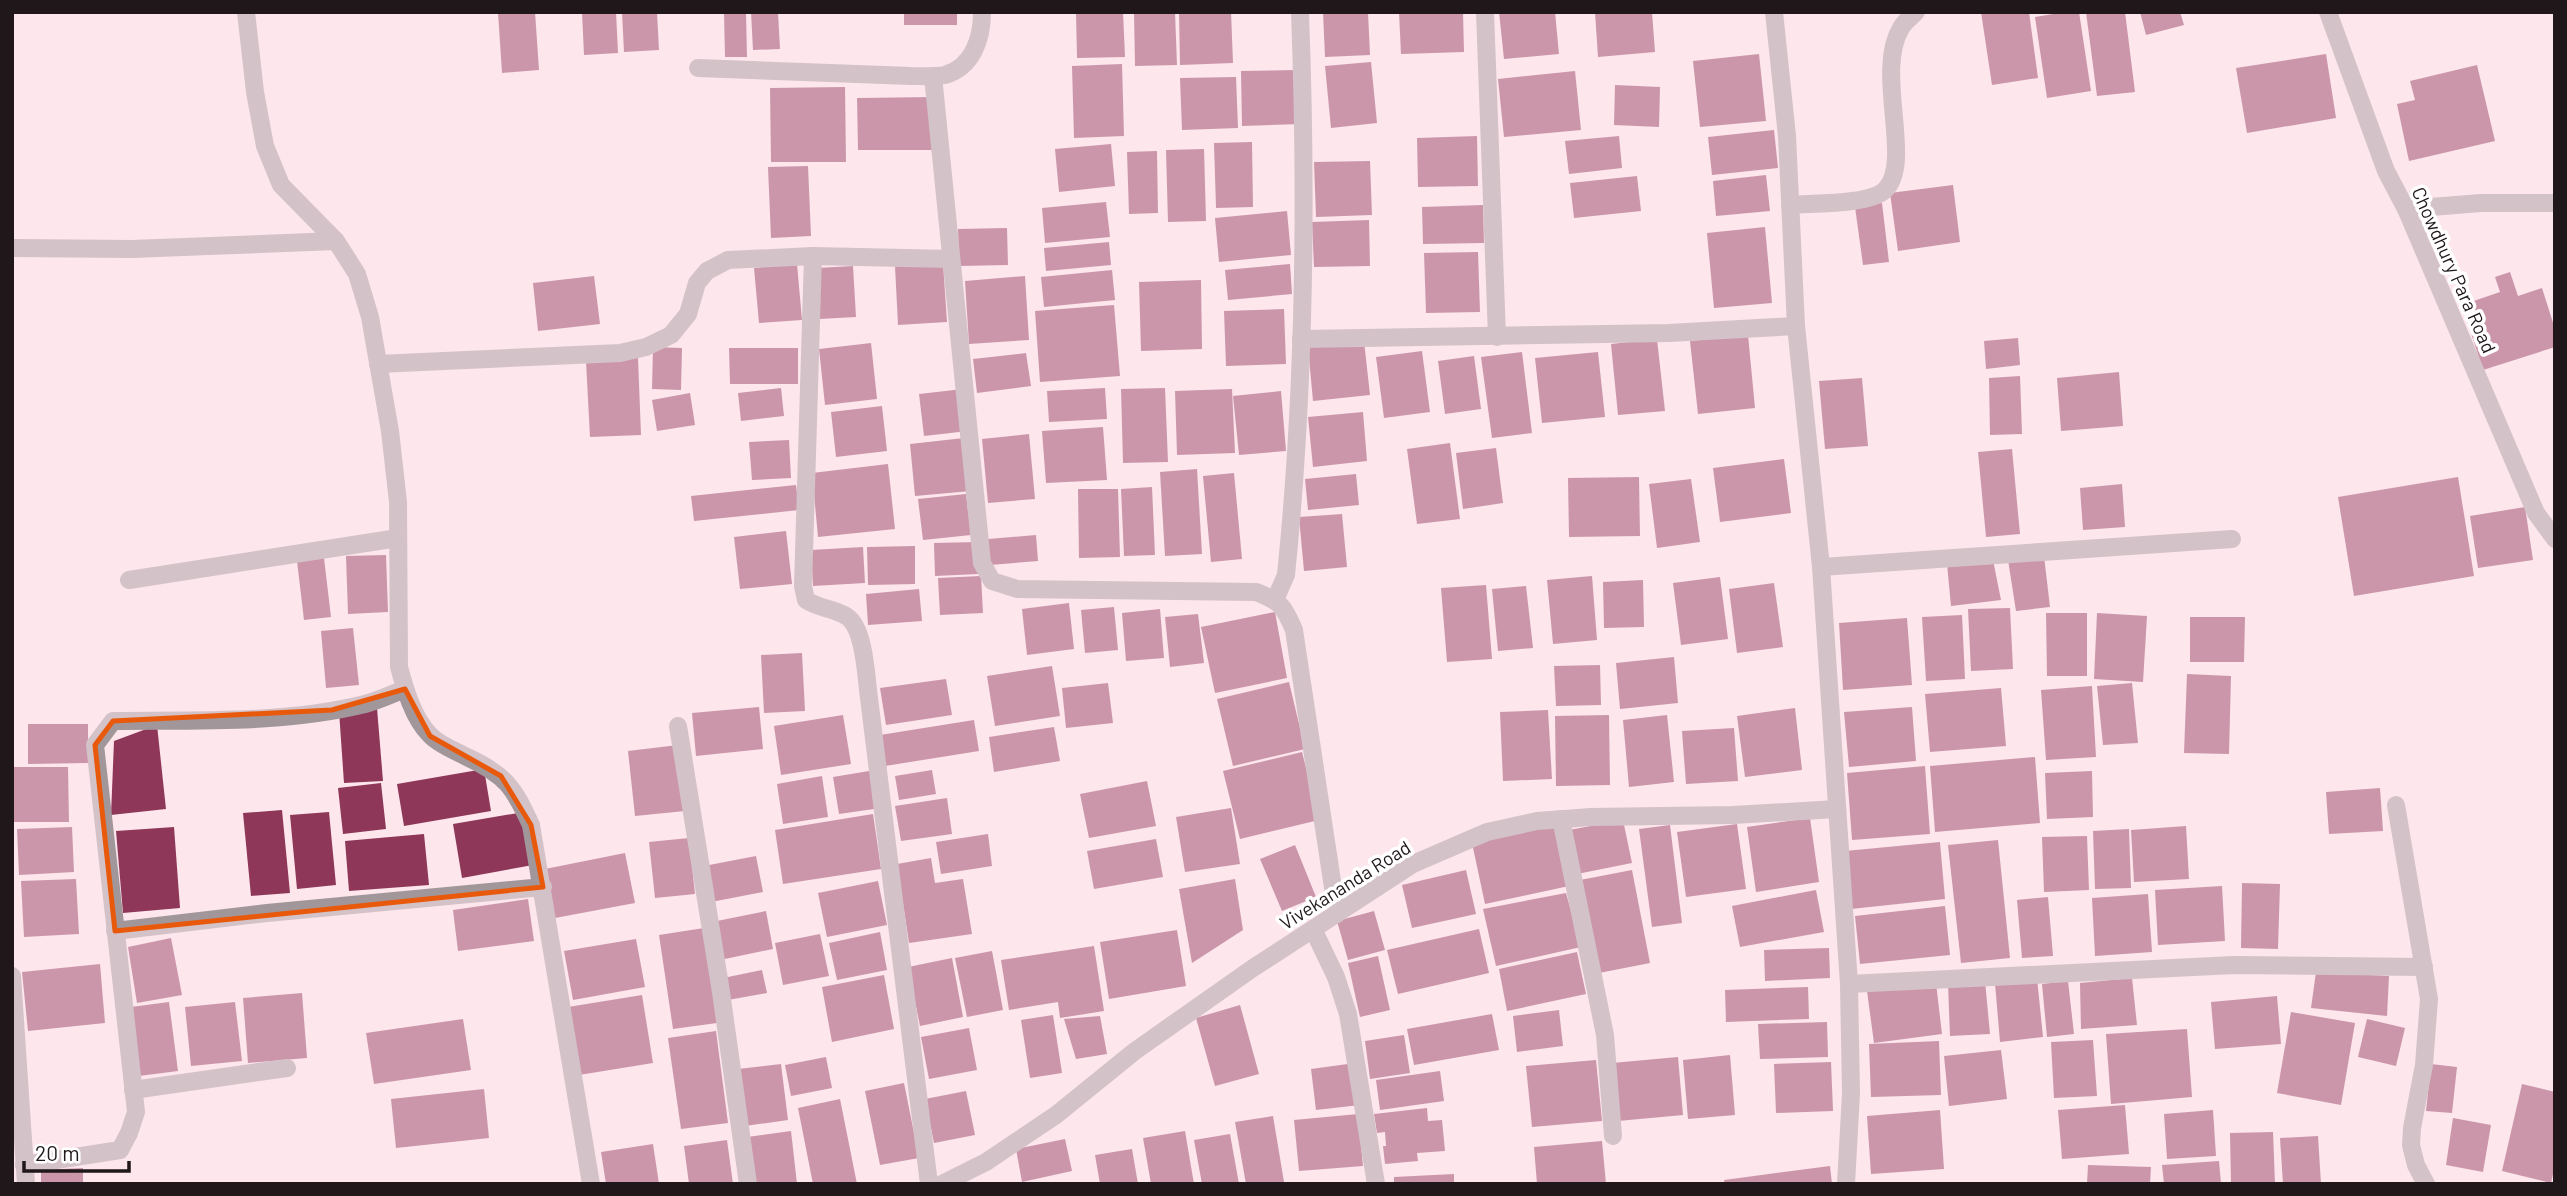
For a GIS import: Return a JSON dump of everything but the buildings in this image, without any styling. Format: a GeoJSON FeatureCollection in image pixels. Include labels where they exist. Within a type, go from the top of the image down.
{"type":"FeatureCollection","features":[{"type":"Feature","properties":{"kind":"street"},"geometry":{"type":"LineString","coordinates":[[246,12],[255,92],[265,146],[281,185],[337,241],[357,274],[370,317],[390,431],[398,502],[399,667],[405,689],[430,736],[501,776],[516,793],[531,825],[591,1184]]}},
{"type":"Feature","properties":{"kind":"street"},"geometry":{"type":"LineString","coordinates":[[698,68],[945,75],[963,66],[975,53],[982,12]]}},
{"type":"Feature","properties":{"kind":"street"},"geometry":{"type":"LineString","coordinates":[[1275,600],[1286,575],[1289,553],[1301,339],[1305,144],[1300,12]]}},
{"type":"Feature","properties":{"kind":"street"},"geometry":{"type":"LineString","coordinates":[[1485,12],[1497,337]]}},
{"type":"Feature","properties":{"kind":"street"},"geometry":{"type":"LineString","coordinates":[[1774,12],[1787,136],[1796,326],[1821,567],[1849,984],[1851,1093],[1846,1184]]}},
{"type":"Feature","properties":{"kind":"street"},"geometry":{"type":"LineString","coordinates":[[1790,205],[1866,199],[1885,190],[1896,169],[1890,90],[1891,56],[1901,27],[1916,12]]}},
{"type":"Feature","properties":{"kind":"street","name":"Chowdhury Para Road"},"geometry":{"type":"LineString","coordinates":[[2328,12],[2386,171],[2406,209],[2536,513],[2555,539]]}},
{"type":"Feature","properties":{"kind":"street"},"geometry":{"type":"LineString","coordinates":[[933,76],[982,563],[992,581],[1017,589],[1256,592],[1275,600],[1286,611],[1294,630],[1337,914]]}},
{"type":"Feature","properties":{"kind":"street"},"geometry":{"type":"LineString","coordinates":[[2406,209],[2481,203],[2555,204]]}},
{"type":"Feature","properties":{"kind":"street"},"geometry":{"type":"LineString","coordinates":[[12,248],[132,249],[337,241]]}},
{"type":"Feature","properties":{"kind":"street"},"geometry":{"type":"LineString","coordinates":[[378,364],[620,353],[646,347],[671,335],[688,314],[697,283],[707,271],[729,260],[813,256],[951,259]]}},
{"type":"Feature","properties":{"kind":"street"},"geometry":{"type":"LineString","coordinates":[[813,256],[803,586],[806,600],[818,608],[846,616],[855,624],[859,635],[929,1184]]}},
{"type":"Feature","properties":{"kind":"street"},"geometry":{"type":"LineString","coordinates":[[1301,339],[1668,333],[1796,326]]}},
{"type":"Feature","properties":{"kind":"street"},"geometry":{"type":"LineString","coordinates":[[129,580],[398,538]]}},
{"type":"Feature","properties":{"kind":"street"},"geometry":{"type":"LineString","coordinates":[[1821,567],[2232,539]]}},
{"type":"Feature","properties":{"kind":"street"},"geometry":{"type":"LineString","coordinates":[[24,1165],[120,1150],[136,1112],[95,745],[113,721],[258,718],[332,710],[368,703],[405,689]]}},
{"type":"Feature","properties":{"kind":"street"},"geometry":{"type":"LineString","coordinates":[[678,726],[721,992],[748,1184]]}},
{"type":"Feature","properties":{"kind":"street"},"geometry":{"type":"LineString","coordinates":[[2396,805],[2429,999],[2428,1033],[2411,1145],[2416,1165],[2426,1184]]}},
{"type":"Feature","properties":{"kind":"street","name":"Vivekananda Road"},"geometry":{"type":"LineString","coordinates":[[942,1184],[986,1162],[1056,1115],[1135,1051],[1253,968],[1413,864],[1487,832],[1537,821],[1561,819],[1837,810]]}},
{"type":"Feature","properties":{"kind":"street"},"geometry":{"type":"LineString","coordinates":[[1561,819],[1605,1035],[1613,1136]]}},
{"type":"Feature","properties":{"kind":"street"},"geometry":{"type":"LineString","coordinates":[[115,931],[267,913],[543,887]]}},
{"type":"Feature","properties":{"kind":"street"},"geometry":{"type":"LineString","coordinates":[[1313,929],[1336,977],[1348,1014],[1376,1184]]}},
{"type":"Feature","properties":{"kind":"street"},"geometry":{"type":"LineString","coordinates":[[1849,984],[2234,965],[2424,967]]}},
{"type":"Feature","properties":{"kind":"street"},"geometry":{"type":"LineString","coordinates":[[12,976],[26,1184]]}},
{"type":"Feature","properties":{"kind":"street"},"geometry":{"type":"LineString","coordinates":[[133,1090],[287,1068]]}},
{"type":"Feature","properties":{"kind":"highlighted area"},"geometry":{"type":"Polygon","coordinates":[[[405,689],[430,736],[501,776],[531,825],[543,887],[115,931],[95,745],[113,721],[332,710],[405,689]]]}}]}
